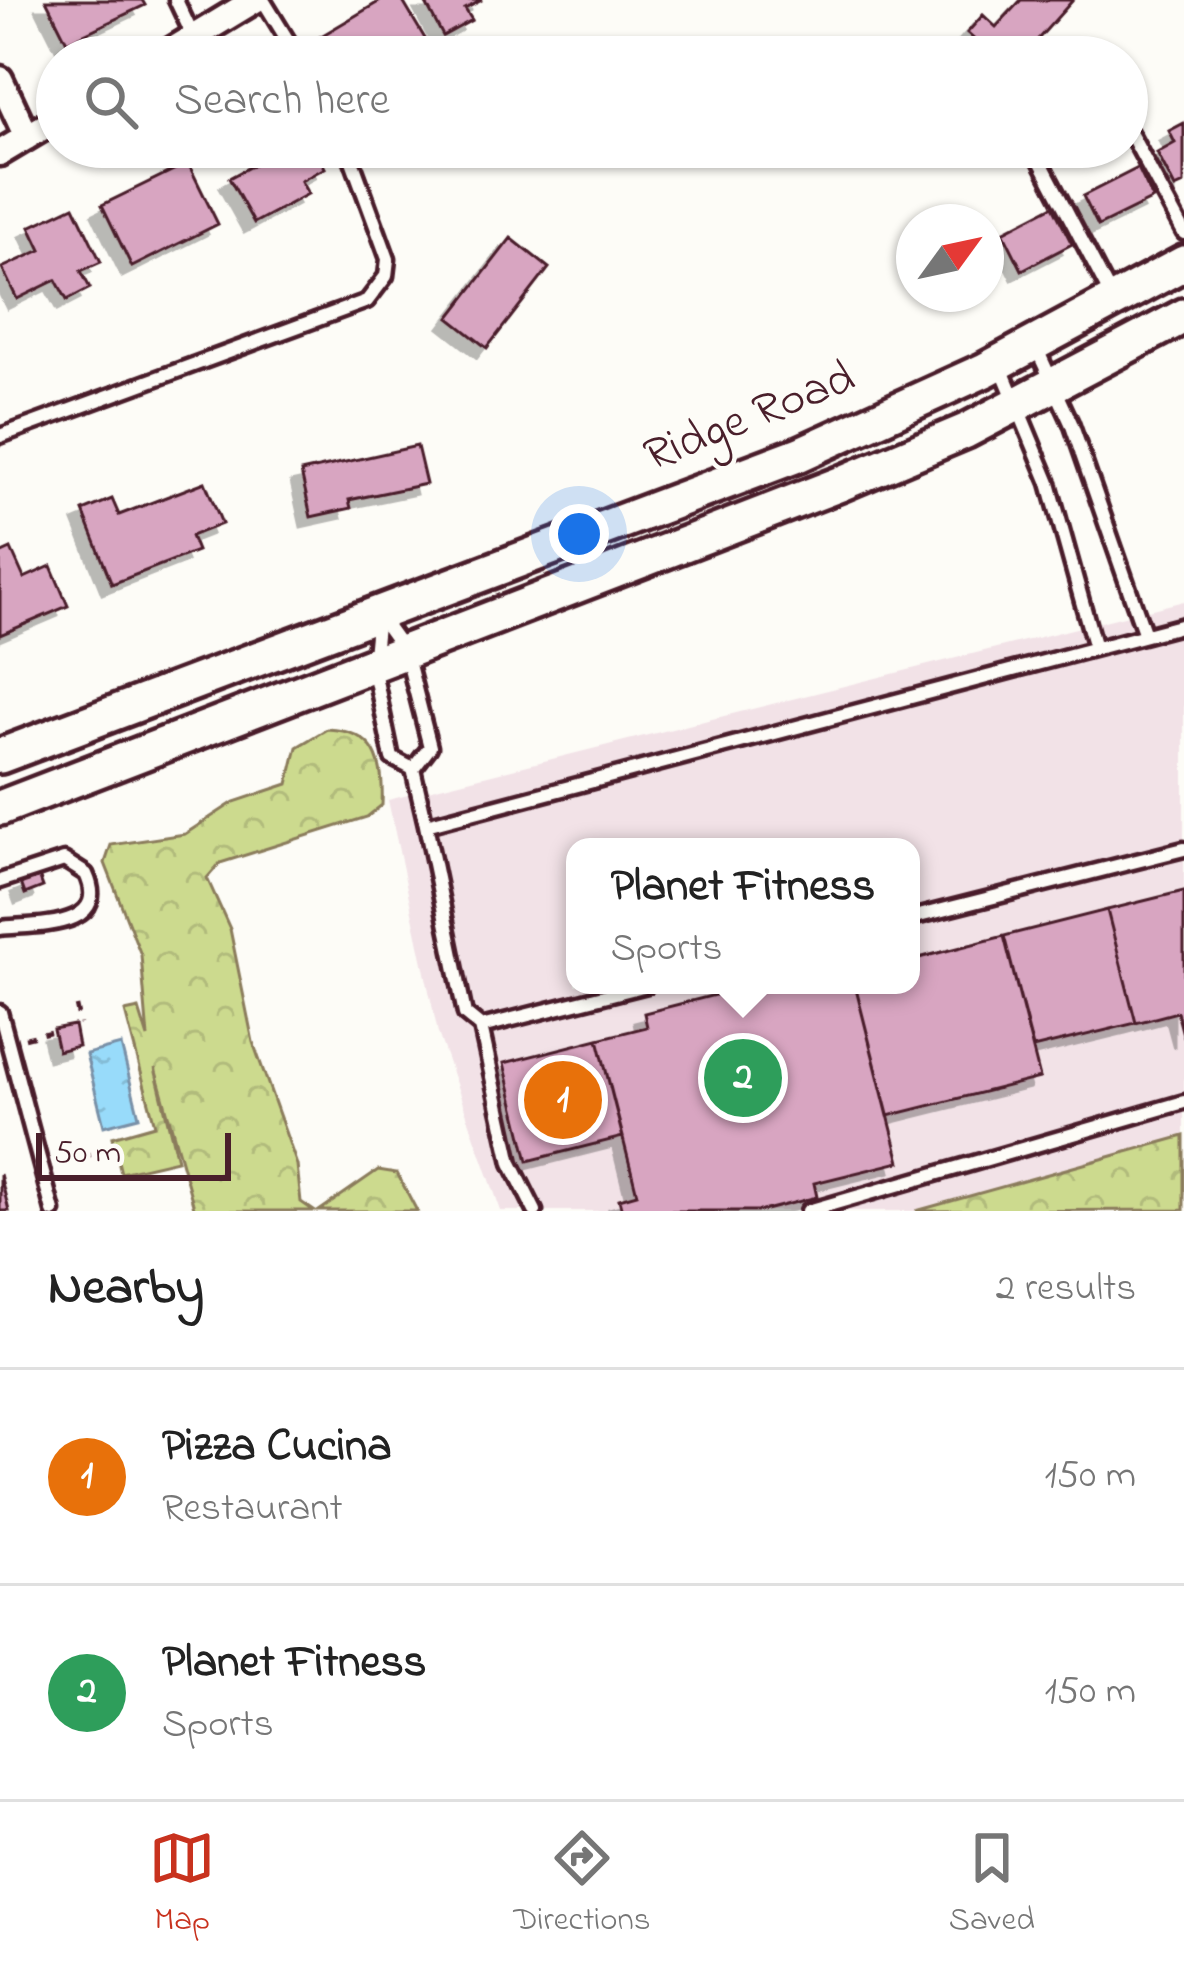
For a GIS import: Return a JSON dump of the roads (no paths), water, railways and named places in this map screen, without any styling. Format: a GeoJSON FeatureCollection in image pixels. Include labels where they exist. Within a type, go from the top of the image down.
{"type":"FeatureCollection","features":[{"type":"Feature","properties":{"kind":"main road","name":"Ridge Road"},"geometry":{"type":"LineString","coordinates":[[0,756],[800,454],[999,362],[1184,263]]}},
{"type":"Feature","properties":{"kind":"main road","name":"Ridge Road"},"geometry":{"type":"LineString","coordinates":[[0,808],[840,484],[1017,404],[1184,316]]}},
{"type":"Feature","properties":{"kind":"street"},"geometry":{"type":"LineString","coordinates":[[197,36],[259,0]]}},
{"type":"Feature","properties":{"kind":"street"},"geometry":{"type":"LineString","coordinates":[[0,79],[27,137]]}},
{"type":"Feature","properties":{"kind":"street"},"geometry":{"type":"LineString","coordinates":[[0,153],[36,132]]}},
{"type":"Feature","properties":{"kind":"lane"},"geometry":{"type":"LineString","coordinates":[[176,0],[193,36]]}},
{"type":"Feature","properties":{"kind":"lane"},"geometry":{"type":"LineString","coordinates":[[259,0],[284,36]]}},
{"type":"Feature","properties":{"kind":"lane"},"geometry":{"type":"LineString","coordinates":[[1148,166],[1184,233]]}},
{"type":"Feature","properties":{"kind":"lane"},"geometry":{"type":"LineString","coordinates":[[0,436],[367,301],[386,276],[388,259],[355,168]]}},
{"type":"Feature","properties":{"kind":"lane"},"geometry":{"type":"LineString","coordinates":[[1045,168],[1114,301]]}},
{"type":"Feature","properties":{"kind":"lane"},"geometry":{"type":"LineString","coordinates":[[1035,343],[1145,635]]}},
{"type":"Feature","properties":{"kind":"lane"},"geometry":{"type":"LineString","coordinates":[[999,362],[1049,483],[1094,648]]}},
{"type":"Feature","properties":{"kind":"lane"},"geometry":{"type":"LineString","coordinates":[[379,614],[406,653],[430,747],[413,769]]}},
{"type":"Feature","properties":{"kind":"lane"},"geometry":{"type":"LineString","coordinates":[[379,614],[373,667],[392,758],[413,769],[465,1014],[481,1027],[511,1163],[535,1211]]}},
{"type":"Feature","properties":{"kind":"lane"},"geometry":{"type":"LineString","coordinates":[[426,825],[1184,625]]}},
{"type":"Feature","properties":{"kind":"lane"},"geometry":{"type":"LineString","coordinates":[[920,916],[1184,849]]}},
{"type":"Feature","properties":{"kind":"lane"},"geometry":{"type":"LineString","coordinates":[[0,881],[64,860],[86,874],[91,892],[85,911],[69,922],[0,928]]}},
{"type":"Feature","properties":{"kind":"lane"},"geometry":{"type":"LineString","coordinates":[[481,1027],[611,994]]}},
{"type":"Feature","properties":{"kind":"lane"},"geometry":{"type":"LineString","coordinates":[[0,1012],[53,1211]]}},
{"type":"Feature","properties":{"kind":"lane"},"geometry":{"type":"LineString","coordinates":[[808,1211],[1184,1102]]}},
{"type":"Feature","properties":{"kind":"water"},"geometry":{"type":"Polygon","coordinates":[[[121,1045],[139,1117],[104,1126],[86,1054],[121,1045]]]}},
{"type":"Feature","properties":{"kind":"place","name":"Planet Fitness"},"geometry":{"type":"Point","coordinates":[743,1078]}},
{"type":"Feature","properties":{"kind":"place","name":"Pizza Cucina"},"geometry":{"type":"Point","coordinates":[563,1100]}}]}
